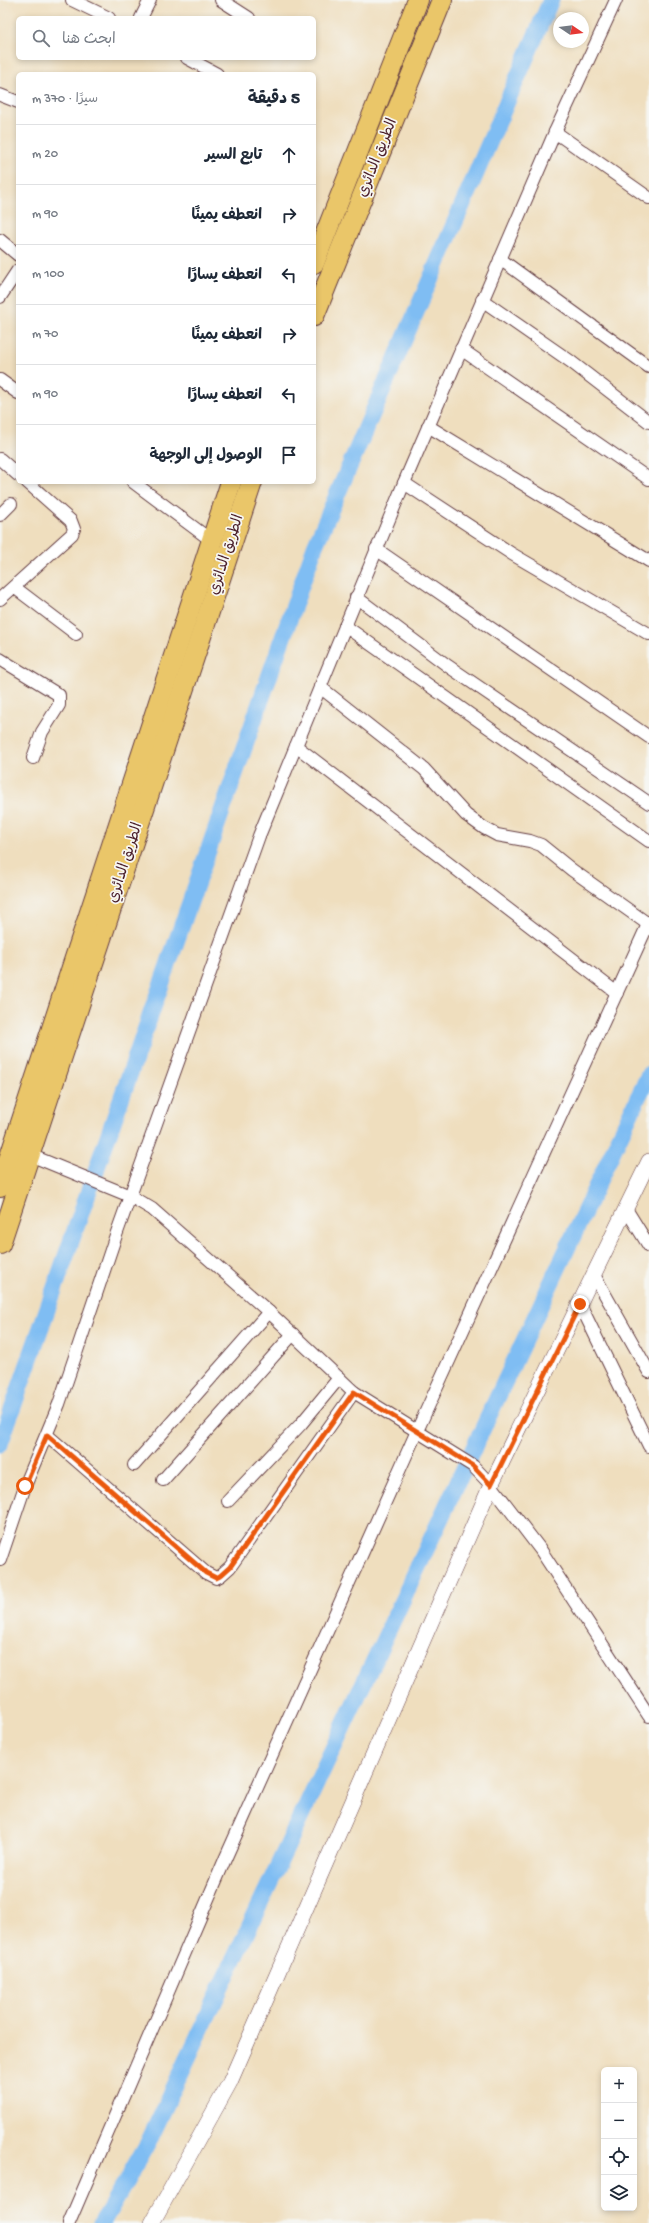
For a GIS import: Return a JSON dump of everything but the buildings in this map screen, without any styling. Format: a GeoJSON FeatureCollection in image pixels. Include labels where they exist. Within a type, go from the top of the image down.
{"type":"FeatureCollection","features":[{"type":"Feature","properties":{"kind":"highway","name":"الطريق الدائري"},"geometry":{"type":"LineString","coordinates":[[316,258],[418,0]]}},
{"type":"Feature","properties":{"kind":"highway","name":"الطريق الدائري"},"geometry":{"type":"LineString","coordinates":[[316,311],[442,0]]}},
{"type":"Feature","properties":{"kind":"highway","name":"الطريق الدائري"},"geometry":{"type":"LineString","coordinates":[[0,1187],[230,484]]}},
{"type":"Feature","properties":{"kind":"highway","name":"الطريق الدائري"},"geometry":{"type":"LineString","coordinates":[[0,1244],[251,484]]}},
{"type":"Feature","properties":{"kind":"street"},"geometry":{"type":"LineString","coordinates":[[72,0],[105,16]]}},
{"type":"Feature","properties":{"kind":"street"},"geometry":{"type":"LineString","coordinates":[[143,16],[150,0]]}},
{"type":"Feature","properties":{"kind":"street"},"geometry":{"type":"LineString","coordinates":[[221,0],[246,16]]}},
{"type":"Feature","properties":{"kind":"street"},"geometry":{"type":"LineString","coordinates":[[0,1560],[25,1486],[47,1435],[130,1196],[259,836],[356,597],[428,426],[555,132],[616,0]]}},
{"type":"Feature","properties":{"kind":"street"},"geometry":{"type":"LineString","coordinates":[[191,60],[213,72]]}},
{"type":"Feature","properties":{"kind":"street"},"geometry":{"type":"LineString","coordinates":[[0,95],[16,101]]}},
{"type":"Feature","properties":{"kind":"street"},"geometry":{"type":"LineString","coordinates":[[555,132],[649,198]]}},
{"type":"Feature","properties":{"kind":"street"},"geometry":{"type":"LineString","coordinates":[[0,240],[16,253]]}},
{"type":"Feature","properties":{"kind":"street"},"geometry":{"type":"LineString","coordinates":[[500,259],[649,367]]}},
{"type":"Feature","properties":{"kind":"street"},"geometry":{"type":"LineString","coordinates":[[0,297],[16,273]]}},
{"type":"Feature","properties":{"kind":"street"},"geometry":{"type":"LineString","coordinates":[[482,300],[570,361],[649,422]]}},
{"type":"Feature","properties":{"kind":"street"},"geometry":{"type":"LineString","coordinates":[[461,349],[649,479]]}},
{"type":"Feature","properties":{"kind":"street"},"geometry":{"type":"LineString","coordinates":[[0,380],[16,392]]}},
{"type":"Feature","properties":{"kind":"street"},"geometry":{"type":"LineString","coordinates":[[428,426],[649,561]]}},
{"type":"Feature","properties":{"kind":"street"},"geometry":{"type":"LineString","coordinates":[[0,459],[16,473]]}},
{"type":"Feature","properties":{"kind":"street"},"geometry":{"type":"LineString","coordinates":[[404,483],[512,554],[649,634]]}},
{"type":"Feature","properties":{"kind":"street"},"geometry":{"type":"LineString","coordinates":[[0,599],[72,534],[74,528],[71,521],[29,484]]}},
{"type":"Feature","properties":{"kind":"street"},"geometry":{"type":"LineString","coordinates":[[136,484],[212,541]]}},
{"type":"Feature","properties":{"kind":"street"},"geometry":{"type":"LineString","coordinates":[[0,515],[11,504]]}},
{"type":"Feature","properties":{"kind":"street"},"geometry":{"type":"LineString","coordinates":[[376,549],[649,737]]}},
{"type":"Feature","properties":{"kind":"street"},"geometry":{"type":"LineString","coordinates":[[14,587],[76,634]]}},
{"type":"Feature","properties":{"kind":"street"},"geometry":{"type":"LineString","coordinates":[[356,597],[448,666],[649,803]]}},
{"type":"Feature","properties":{"kind":"street"},"geometry":{"type":"LineString","coordinates":[[345,626],[649,840]]}},
{"type":"Feature","properties":{"kind":"street"},"geometry":{"type":"LineString","coordinates":[[0,659],[60,694],[59,705],[42,732],[33,758]]}},
{"type":"Feature","properties":{"kind":"street"},"geometry":{"type":"LineString","coordinates":[[69,2223],[226,1857],[417,1431],[649,923],[572,870],[541,845],[530,841],[497,835],[484,828],[466,815],[424,769],[320,687]]}},
{"type":"Feature","properties":{"kind":"street"},"geometry":{"type":"LineString","coordinates":[[296,746],[617,993]]}},
{"type":"Feature","properties":{"kind":"street"},"geometry":{"type":"LineString","coordinates":[[30,1155],[130,1196],[152,1209],[269,1312],[354,1392],[473,1466],[491,1485],[540,1549],[649,1716]]}},
{"type":"Feature","properties":{"kind":"street"},"geometry":{"type":"LineString","coordinates":[[152,2223],[230,2082],[491,1485],[649,1161]]}},
{"type":"Feature","properties":{"kind":"street"},"geometry":{"type":"LineString","coordinates":[[626,1209],[649,1246]]}},
{"type":"Feature","properties":{"kind":"street"},"geometry":{"type":"LineString","coordinates":[[594,1275],[649,1372]]}},
{"type":"Feature","properties":{"kind":"street"},"geometry":{"type":"LineString","coordinates":[[580,1304],[649,1446]]}},
{"type":"Feature","properties":{"kind":"street"},"geometry":{"type":"LineString","coordinates":[[134,1465],[269,1312]]}},
{"type":"Feature","properties":{"kind":"street"},"geometry":{"type":"LineString","coordinates":[[164,1480],[293,1334]]}},
{"type":"Feature","properties":{"kind":"street"},"geometry":{"type":"LineString","coordinates":[[228,1501],[301,1424],[339,1378]]}},
{"type":"Feature","properties":{"kind":"street"},"geometry":{"type":"LineString","coordinates":[[47,1435],[206,1573],[216,1578],[230,1567],[354,1392]]}},
{"type":"Feature","properties":{"kind":"waterway"},"geometry":{"type":"LineString","coordinates":[[0,1444],[315,546],[551,0]]}},
{"type":"Feature","properties":{"kind":"waterway"},"geometry":{"type":"LineString","coordinates":[[102,2223],[148,2143],[649,1074]]}},
{"type":"Feature","properties":{"kind":"route"},"geometry":{"type":"LineString","coordinates":[[25,1486],[47,1435],[206,1573],[211,1577],[216,1578],[230,1567],[354,1392],[473,1466],[491,1485],[580,1304]]}}]}
